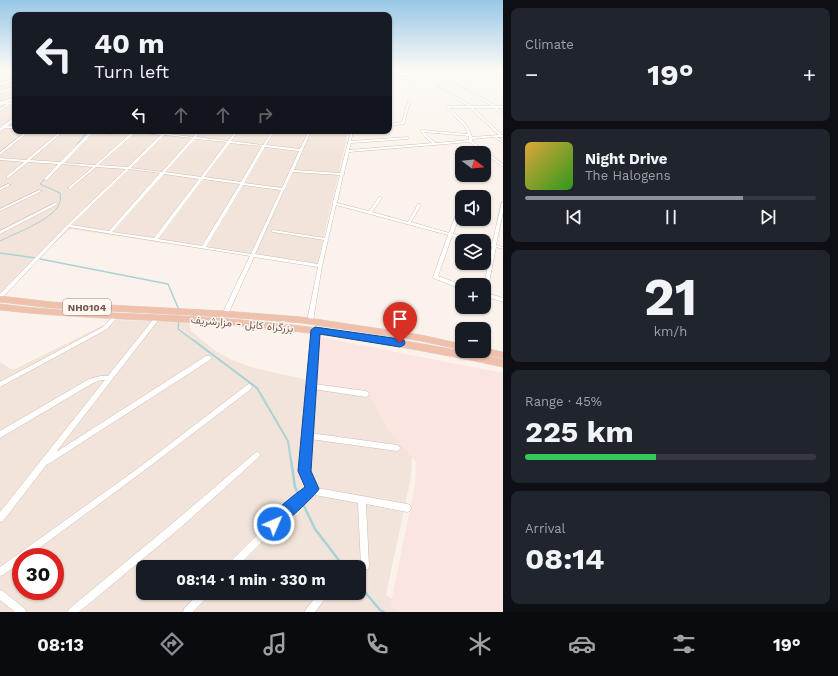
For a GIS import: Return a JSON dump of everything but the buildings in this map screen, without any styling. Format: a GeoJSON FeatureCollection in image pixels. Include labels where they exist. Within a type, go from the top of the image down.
{"type":"FeatureCollection","features":[{"type":"Feature","properties":{"kind":"highway","name":"NH0104"},"geometry":{"type":"LineString","coordinates":[[0,298],[31,303],[172,315]]}},
{"type":"Feature","properties":{"kind":"highway"},"geometry":{"type":"LineString","coordinates":[[25,310],[31,303]]}},
{"type":"Feature","properties":{"kind":"highway","name":"NH0104"},"geometry":{"type":"LineString","coordinates":[[0,307],[25,310],[157,318],[172,315]]}},
{"type":"Feature","properties":{"kind":"highway","name":"بزرگراه کابل - مزارشریف"},"geometry":{"type":"LineString","coordinates":[[172,315],[229,317],[304,323],[421,338],[455,345]]}},
{"type":"Feature","properties":{"kind":"highway","name":"بزرگراه کابل - مزارشریف"},"geometry":{"type":"LineString","coordinates":[[304,323],[315,330],[455,350]]}},
{"type":"Feature","properties":{"kind":"highway","name":"بزرگراه کابل - مزارشریف"},"geometry":{"type":"LineString","coordinates":[[491,354],[503,355]]}},
{"type":"Feature","properties":{"kind":"highway","name":"بزرگراه کابل - مزارشریف"},"geometry":{"type":"LineString","coordinates":[[491,357],[503,362]]}},
{"type":"Feature","properties":{"kind":"street"},"geometry":{"type":"LineString","coordinates":[[0,103],[11,99]]}},
{"type":"Feature","properties":{"kind":"street"},"geometry":{"type":"LineString","coordinates":[[458,99],[471,107],[502,136]]}},
{"type":"Feature","properties":{"kind":"street"},"geometry":{"type":"LineString","coordinates":[[481,99],[503,114]]}},
{"type":"Feature","properties":{"kind":"street"},"geometry":{"type":"LineString","coordinates":[[392,125],[403,123],[409,102]]}},
{"type":"Feature","properties":{"kind":"street"},"geometry":{"type":"LineString","coordinates":[[0,103],[10,104]]}},
{"type":"Feature","properties":{"kind":"street"},"geometry":{"type":"LineString","coordinates":[[0,110],[10,104]]}},
{"type":"Feature","properties":{"kind":"street"},"geometry":{"type":"LineString","coordinates":[[503,107],[447,107],[463,123],[471,138],[503,166]]}},
{"type":"Feature","properties":{"kind":"street"},"geometry":{"type":"LineString","coordinates":[[0,130],[12,121]]}},
{"type":"Feature","properties":{"kind":"street"},"geometry":{"type":"LineString","coordinates":[[0,126],[12,127]]}},
{"type":"Feature","properties":{"kind":"street"},"geometry":{"type":"LineString","coordinates":[[436,144],[422,131],[471,138]]}},
{"type":"Feature","properties":{"kind":"street"},"geometry":{"type":"LineString","coordinates":[[0,154],[25,134]]}},
{"type":"Feature","properties":{"kind":"street"},"geometry":{"type":"LineString","coordinates":[[8,177],[59,134]]}},
{"type":"Feature","properties":{"kind":"street"},"geometry":{"type":"LineString","coordinates":[[46,179],[89,134]]}},
{"type":"Feature","properties":{"kind":"street"},"geometry":{"type":"LineString","coordinates":[[70,188],[132,134]]}},
{"type":"Feature","properties":{"kind":"street"},"geometry":{"type":"LineString","coordinates":[[0,298],[68,226],[164,134],[301,150]]}},
{"type":"Feature","properties":{"kind":"street"},"geometry":{"type":"LineString","coordinates":[[110,232],[197,134]]}},
{"type":"Feature","properties":{"kind":"street"},"geometry":{"type":"LineString","coordinates":[[156,239],[235,134]]}},
{"type":"Feature","properties":{"kind":"street"},"geometry":{"type":"LineString","coordinates":[[204,248],[271,134]]}},
{"type":"Feature","properties":{"kind":"street"},"geometry":{"type":"LineString","coordinates":[[229,317],[253,256],[309,134]]}},
{"type":"Feature","properties":{"kind":"street"},"geometry":{"type":"LineString","coordinates":[[304,323],[320,266],[334,203],[343,174],[351,134]]}},
{"type":"Feature","properties":{"kind":"street"},"geometry":{"type":"LineString","coordinates":[[348,151],[436,144],[471,138],[502,136]]}},
{"type":"Feature","properties":{"kind":"street"},"geometry":{"type":"LineString","coordinates":[[495,137],[503,142]]}},
{"type":"Feature","properties":{"kind":"street"},"geometry":{"type":"LineString","coordinates":[[349,142],[408,138]]}},
{"type":"Feature","properties":{"kind":"street"},"geometry":{"type":"LineString","coordinates":[[0,159],[127,168],[284,189]]}},
{"type":"Feature","properties":{"kind":"street"},"geometry":{"type":"LineString","coordinates":[[292,171],[343,174]]}},
{"type":"Feature","properties":{"kind":"street"},"geometry":{"type":"LineString","coordinates":[[0,189],[9,185]]}},
{"type":"Feature","properties":{"kind":"street"},"geometry":{"type":"LineString","coordinates":[[0,210],[40,190]]}},
{"type":"Feature","properties":{"kind":"street"},"geometry":{"type":"LineString","coordinates":[[370,212],[380,198]]}},
{"type":"Feature","properties":{"kind":"street"},"geometry":{"type":"LineString","coordinates":[[334,203],[455,235]]}},
{"type":"Feature","properties":{"kind":"street"},"geometry":{"type":"LineString","coordinates":[[487,278],[503,203]]}},
{"type":"Feature","properties":{"kind":"street"},"geometry":{"type":"LineString","coordinates":[[0,233],[56,204]]}},
{"type":"Feature","properties":{"kind":"street"},"geometry":{"type":"LineString","coordinates":[[409,223],[419,204]]}},
{"type":"Feature","properties":{"kind":"street"},"geometry":{"type":"LineString","coordinates":[[455,221],[435,277],[455,284]]}},
{"type":"Feature","properties":{"kind":"street"},"geometry":{"type":"LineString","coordinates":[[68,226],[320,266]]}},
{"type":"Feature","properties":{"kind":"street"},"geometry":{"type":"LineString","coordinates":[[273,231],[326,239]]}},
{"type":"Feature","properties":{"kind":"street"},"geometry":{"type":"LineString","coordinates":[[491,245],[503,248]]}},
{"type":"Feature","properties":{"kind":"street"},"geometry":{"type":"LineString","coordinates":[[491,296],[503,300]]}},
{"type":"Feature","properties":{"kind":"street"},"geometry":{"type":"LineString","coordinates":[[0,385],[105,328],[116,316]]}},
{"type":"Feature","properties":{"kind":"street"},"geometry":{"type":"LineString","coordinates":[[0,518],[157,318]]}},
{"type":"Feature","properties":{"kind":"street"},"geometry":{"type":"LineString","coordinates":[[310,491],[304,471],[315,330]]}},
{"type":"Feature","properties":{"kind":"street"},"geometry":{"type":"LineString","coordinates":[[44,463],[208,358]]}},
{"type":"Feature","properties":{"kind":"street"},"geometry":{"type":"LineString","coordinates":[[0,435],[91,381],[101,378],[110,378]]}},
{"type":"Feature","properties":{"kind":"street"},"geometry":{"type":"LineString","coordinates":[[310,386],[366,394]]}},
{"type":"Feature","properties":{"kind":"street"},"geometry":{"type":"LineString","coordinates":[[0,572],[139,471],[249,387]]}},
{"type":"Feature","properties":{"kind":"street"},"geometry":{"type":"LineString","coordinates":[[306,435],[398,448]]}},
{"type":"Feature","properties":{"kind":"street"},"geometry":{"type":"LineString","coordinates":[[72,612],[257,455]]}},
{"type":"Feature","properties":{"kind":"street"},"geometry":{"type":"LineString","coordinates":[[238,560],[295,503],[310,491],[406,508]]}},
{"type":"Feature","properties":{"kind":"street"},"geometry":{"type":"LineString","coordinates":[[362,500],[365,560]]}},
{"type":"Feature","properties":{"kind":"street"},"geometry":{"type":"LineString","coordinates":[[0,594],[22,612]]}},
{"type":"Feature","properties":{"kind":"street"},"geometry":{"type":"LineString","coordinates":[[187,612],[198,600]]}},
{"type":"Feature","properties":{"kind":"street"},"geometry":{"type":"LineString","coordinates":[[309,612],[318,600]]}},
{"type":"Feature","properties":{"kind":"shaded area"},"geometry":{"type":"Polygon","coordinates":[[[0,99],[12,99],[12,134],[348,134],[317,266],[70,229],[0,294],[0,99]]]}},
{"type":"Feature","properties":{"kind":"shaded area"},"geometry":{"type":"Polygon","coordinates":[[[114,320],[189,322],[191,331],[214,350],[232,360],[251,367],[312,381],[365,386],[384,422],[412,455],[411,477],[386,595],[412,612],[0,612],[0,362],[13,370],[114,320]]]}},
{"type":"Feature","properties":{"kind":"shaded area"},"geometry":{"type":"Polygon","coordinates":[[[319,337],[503,373],[503,612],[403,612],[390,607],[415,485],[416,462],[387,429],[368,392],[314,387],[319,337]]]}},
{"type":"Feature","properties":{"kind":"waterway"},"geometry":{"type":"LineString","coordinates":[[76,146],[85,134]]}},
{"type":"Feature","properties":{"kind":"waterway"},"geometry":{"type":"LineString","coordinates":[[62,160],[69,153]]}},
{"type":"Feature","properties":{"kind":"waterway"},"geometry":{"type":"LineString","coordinates":[[0,241],[46,218],[57,208],[60,201],[60,193],[40,184],[46,178]]}},
{"type":"Feature","properties":{"kind":"waterway"},"geometry":{"type":"LineString","coordinates":[[0,253],[36,258]]}},
{"type":"Feature","properties":{"kind":"waterway"},"geometry":{"type":"LineString","coordinates":[[40,259],[168,284],[179,310]]}},
{"type":"Feature","properties":{"kind":"waterway"},"geometry":{"type":"LineString","coordinates":[[179,320],[178,329],[194,341]]}},
{"type":"Feature","properties":{"kind":"waterway"},"geometry":{"type":"LineString","coordinates":[[193,340],[257,388],[288,441],[291,461]]}},
{"type":"Feature","properties":{"kind":"waterway"},"geometry":{"type":"LineString","coordinates":[[291,460],[295,487],[299,496]]}},
{"type":"Feature","properties":{"kind":"waterway"},"geometry":{"type":"LineString","coordinates":[[302,502],[315,529],[339,560]]}},
{"type":"Feature","properties":{"kind":"waterway"},"geometry":{"type":"LineString","coordinates":[[366,593],[380,610],[384,612]]}},
{"type":"Feature","properties":{"kind":"route"},"geometry":{"type":"LineString","coordinates":[[274,524],[295,503],[312,489],[304,471],[315,330],[400,343]]}}]}
